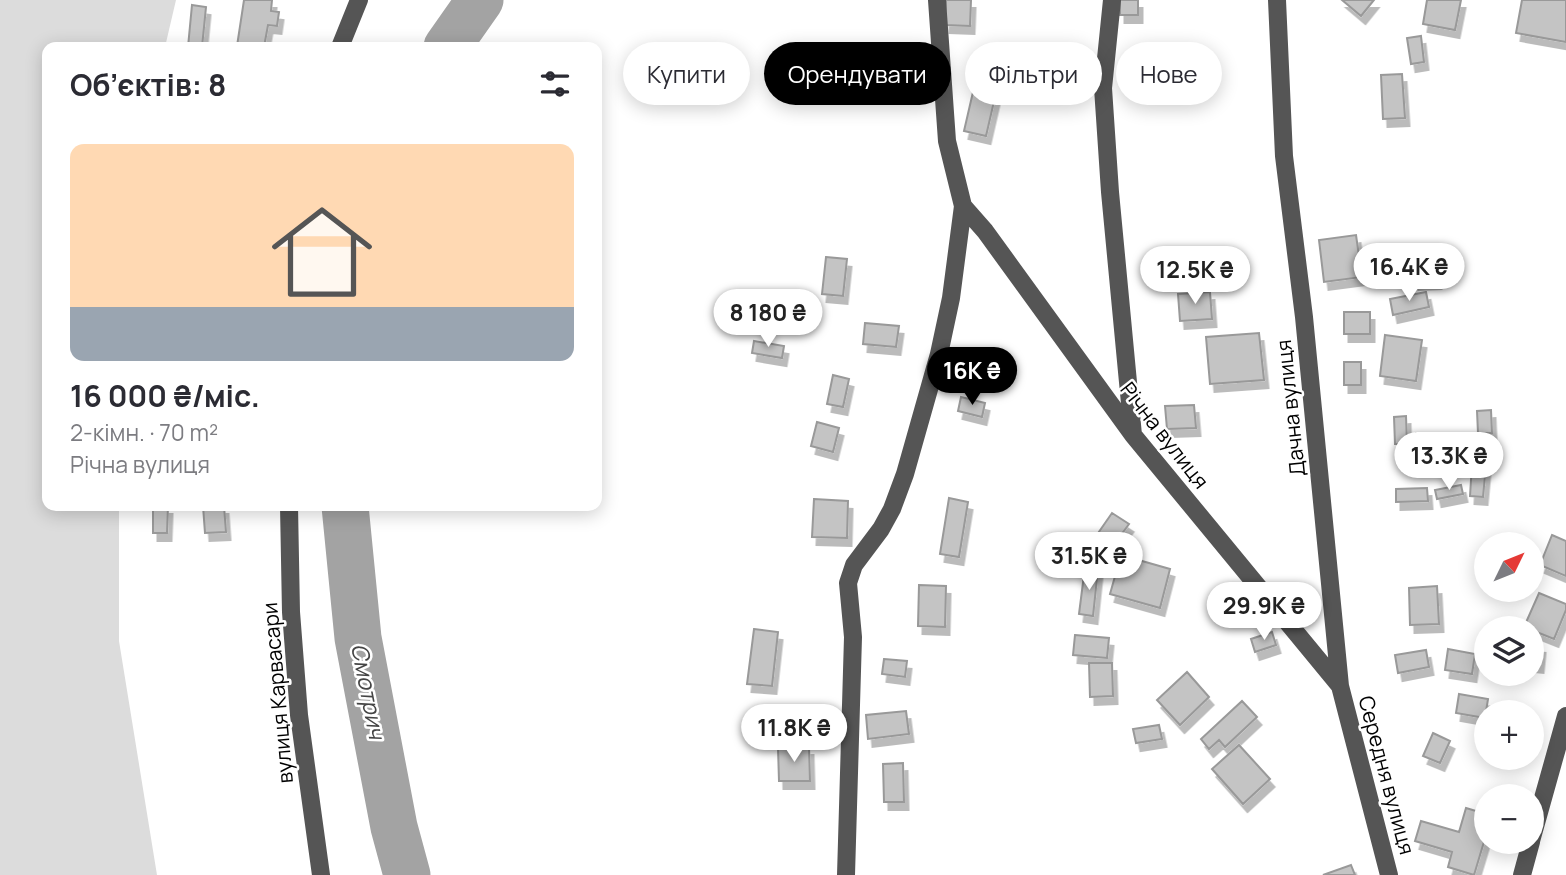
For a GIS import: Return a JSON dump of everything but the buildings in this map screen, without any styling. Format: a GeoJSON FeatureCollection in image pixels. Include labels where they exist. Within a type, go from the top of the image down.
{"type":"FeatureCollection","features":[{"type":"Feature","properties":{"kind":"street"},"geometry":{"type":"LineString","coordinates":[[342,42],[359,0]]}},
{"type":"Feature","properties":{"kind":"street","name":"Річна вулиця"},"geometry":{"type":"LineString","coordinates":[[846,875],[853,637],[848,583],[854,565],[892,509],[905,474],[939,354],[951,298],[963,206],[947,141],[937,0]]}},
{"type":"Feature","properties":{"kind":"street"},"geometry":{"type":"LineString","coordinates":[[1112,0],[1103,88],[1133,435]]}},
{"type":"Feature","properties":{"kind":"street","name":"Дачна вулиця"},"geometry":{"type":"LineString","coordinates":[[1277,0],[1284,156],[1304,317],[1340,686]]}},
{"type":"Feature","properties":{"kind":"street","name":"Річна вулиця"},"geometry":{"type":"LineString","coordinates":[[963,206],[985,231],[1133,435],[1340,686]]}},
{"type":"Feature","properties":{"kind":"street","name":"вулиця Карвасари"},"geometry":{"type":"LineString","coordinates":[[289,511],[291,612],[299,715],[321,875]]}},
{"type":"Feature","properties":{"kind":"street","name":"Середня вулиця"},"geometry":{"type":"LineString","coordinates":[[1340,686],[1389,875]]}},
{"type":"Feature","properties":{"kind":"street"},"geometry":{"type":"LineString","coordinates":[[1544,795],[1566,716]]}},
{"type":"Feature","properties":{"kind":"street"},"geometry":{"type":"LineString","coordinates":[[1522,875],[1528,854]]}},
{"type":"Feature","properties":{"kind":"shaded area"},"geometry":{"type":"Polygon","coordinates":[[[0,0],[176,0],[166,42],[42,42],[42,511],[119,511],[119,641],[157,875],[0,875],[0,0]]]}},
{"type":"Feature","properties":{"kind":"waterway","name":"Смотрич"},"geometry":{"type":"LineString","coordinates":[[451,42],[480,0]]}},
{"type":"Feature","properties":{"kind":"waterway","name":"Смотрич"},"geometry":{"type":"LineString","coordinates":[[345,511],[358,638],[394,827],[407,875]]}}]}
